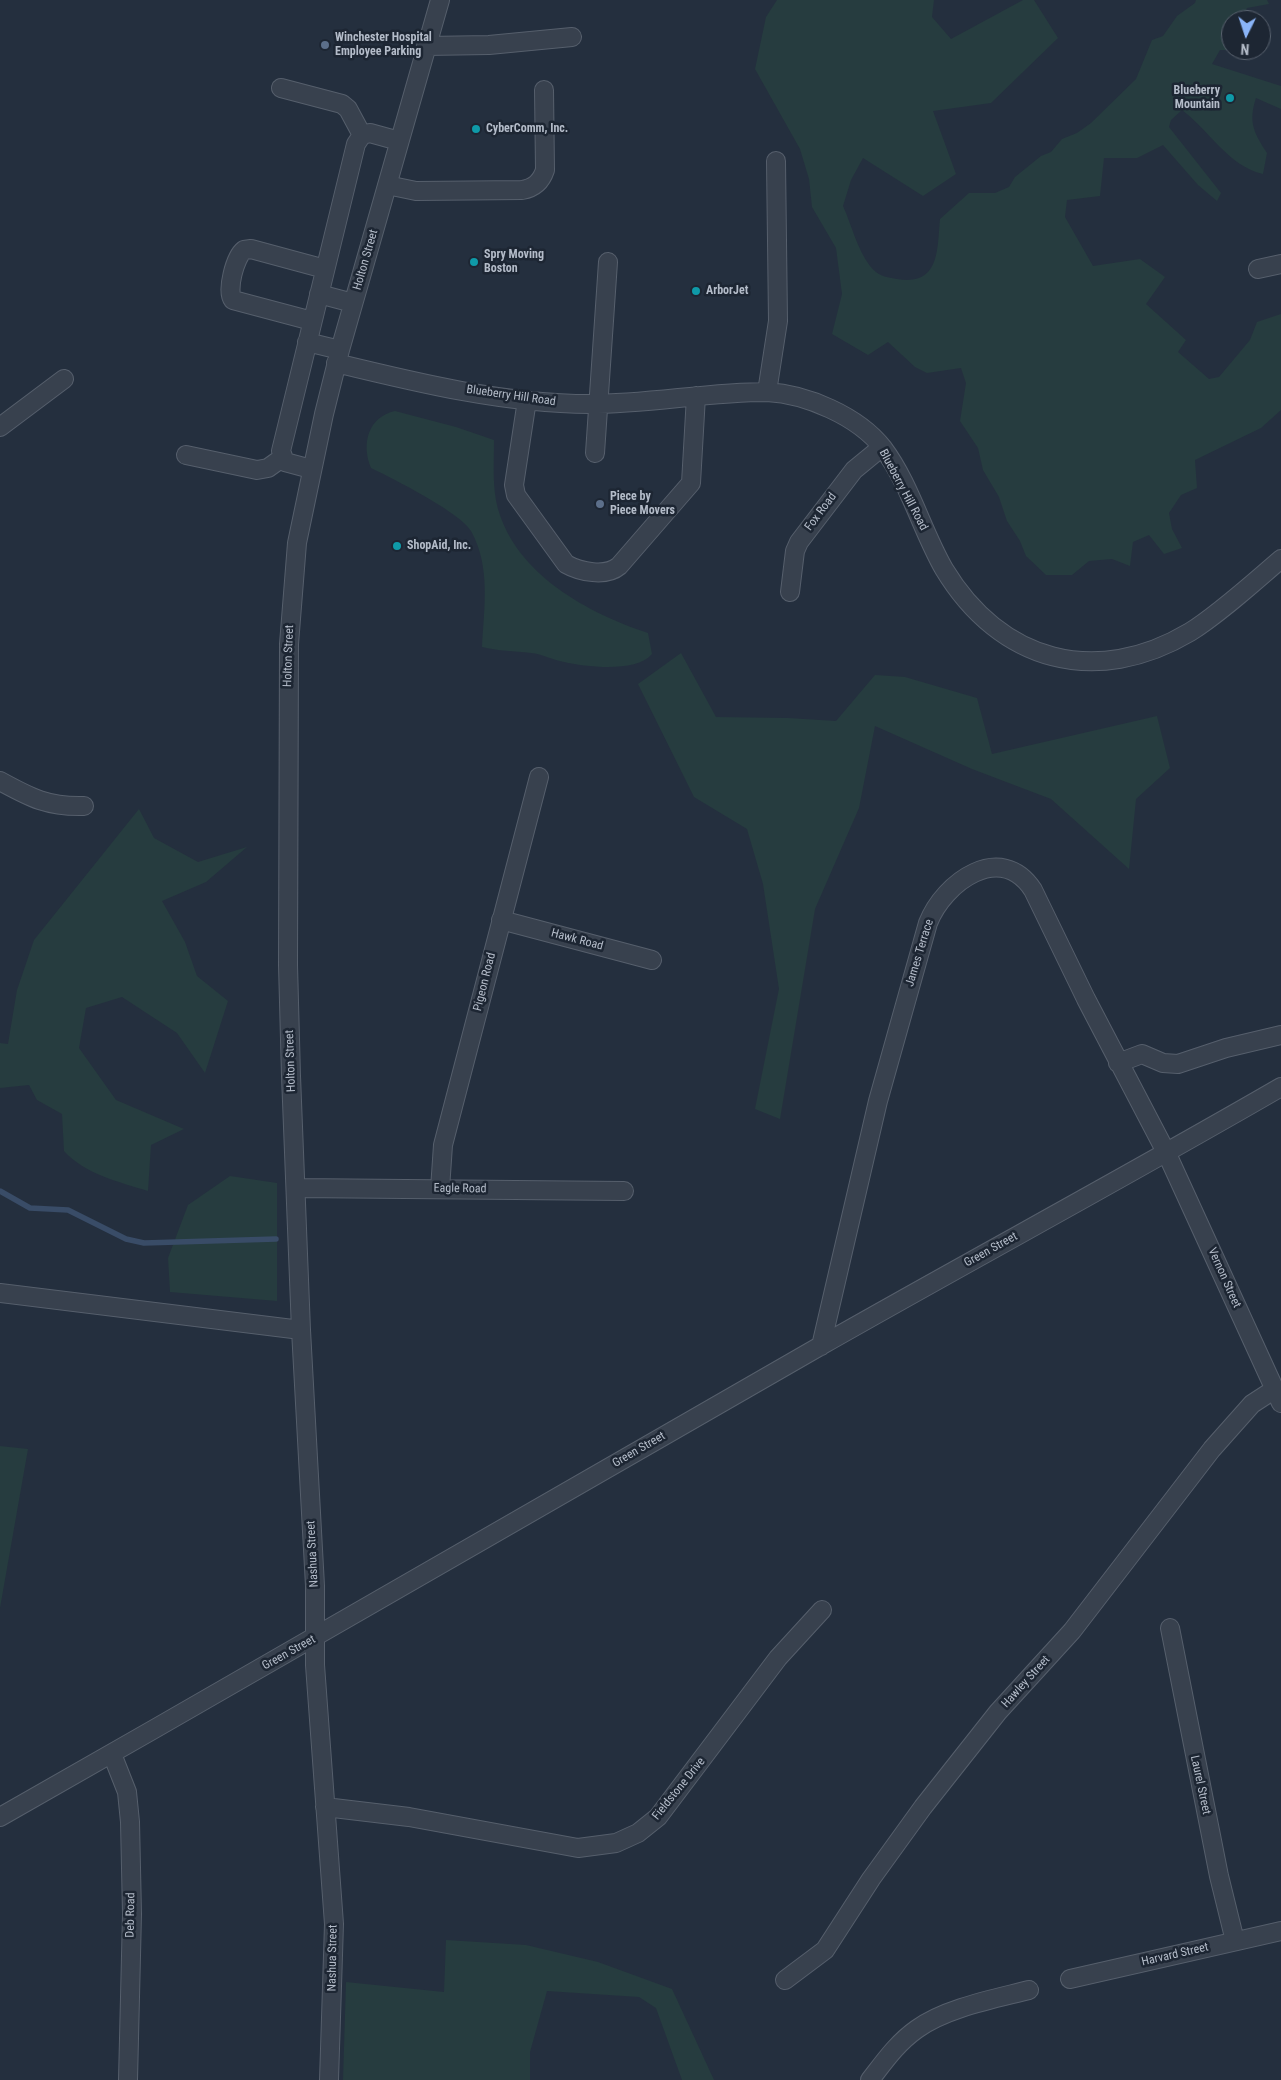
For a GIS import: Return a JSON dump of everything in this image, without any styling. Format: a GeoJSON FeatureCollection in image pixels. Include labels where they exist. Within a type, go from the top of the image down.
{"type":"FeatureCollection","features":[{"type":"Feature","properties":{"kind":"street","name":"Holton Street"},"geometry":{"type":"LineString","coordinates":[[301,1330],[288,965],[288,661],[295,556],[311,469],[338,356],[440,0]]}},
{"type":"Feature","properties":{"kind":"street"},"geometry":{"type":"LineString","coordinates":[[426,46],[489,45],[572,37]]}},
{"type":"Feature","properties":{"kind":"street"},"geometry":{"type":"LineString","coordinates":[[281,88],[342,104],[350,112],[362,135]]}},
{"type":"Feature","properties":{"kind":"street"},"geometry":{"type":"LineString","coordinates":[[387,185],[416,191],[522,190],[535,185],[542,179],[545,170],[544,90]]}},
{"type":"Feature","properties":{"kind":"street"},"geometry":{"type":"LineString","coordinates":[[362,135],[373,134],[399,141]]}},
{"type":"Feature","properties":{"kind":"street"},"geometry":{"type":"LineString","coordinates":[[311,469],[289,464],[282,458],[281,451],[356,144],[362,135]]}},
{"type":"Feature","properties":{"kind":"street"},"geometry":{"type":"LineString","coordinates":[[767,392],[778,321],[776,161]]}},
{"type":"Feature","properties":{"kind":"street"},"geometry":{"type":"LineString","coordinates":[[312,321],[233,300],[230,289],[236,265],[240,253],[248,249],[325,269]]}},
{"type":"Feature","properties":{"kind":"street"},"geometry":{"type":"LineString","coordinates":[[595,452],[608,262]]}},
{"type":"Feature","properties":{"kind":"street"},"geometry":{"type":"LineString","coordinates":[[1258,269],[1281,264]]}},
{"type":"Feature","properties":{"kind":"street"},"geometry":{"type":"LineString","coordinates":[[319,294],[353,303]]}},
{"type":"Feature","properties":{"kind":"street","name":"Blueberry Hill Road"},"geometry":{"type":"LineString","coordinates":[[307,342],[338,356],[398,378],[527,400],[599,404],[767,392],[789,394],[821,404],[845,418],[882,448],[898,475],[944,568],[969,604],[998,632],[1046,656],[1072,661],[1099,662],[1126,659],[1152,651],[1192,631],[1281,559]]}},
{"type":"Feature","properties":{"kind":"street"},"geometry":{"type":"LineString","coordinates":[[0,427],[64,379]]}},
{"type":"Feature","properties":{"kind":"street"},"geometry":{"type":"LineString","coordinates":[[527,400],[514,485],[516,495],[566,564],[583,570],[606,572],[619,566],[691,484],[696,396]]}},
{"type":"Feature","properties":{"kind":"street","name":"Fox Road"},"geometry":{"type":"LineString","coordinates":[[790,592],[795,552],[799,542],[854,470],[882,448]]}},
{"type":"Feature","properties":{"kind":"street"},"geometry":{"type":"LineString","coordinates":[[186,455],[257,470],[268,468],[282,458]]}},
{"type":"Feature","properties":{"kind":"street","name":"Pigeon Road"},"geometry":{"type":"LineString","coordinates":[[440,1189],[443,1144],[539,777]]}},
{"type":"Feature","properties":{"kind":"street"},"geometry":{"type":"LineString","coordinates":[[0,781],[27,796],[47,804],[84,806]]}},
{"type":"Feature","properties":{"kind":"street","name":"James Terrace"},"geometry":{"type":"LineString","coordinates":[[821,1346],[878,1101],[928,923],[942,898],[968,876],[980,870],[1003,868],[1024,878],[1033,890],[1118,1063],[1167,1154]]}},
{"type":"Feature","properties":{"kind":"street","name":"Hawk Road"},"geometry":{"type":"LineString","coordinates":[[501,920],[652,960]]}},
{"type":"Feature","properties":{"kind":"street"},"geometry":{"type":"LineString","coordinates":[[1118,1063],[1142,1054],[1163,1063],[1178,1064],[1226,1048],[1281,1035]]}},
{"type":"Feature","properties":{"kind":"street","name":"Green Street"},"geometry":{"type":"LineString","coordinates":[[0,1817],[314,1639],[406,1582],[821,1346],[1167,1154],[1281,1087]]}},
{"type":"Feature","properties":{"kind":"street","name":"Vernon Street"},"geometry":{"type":"LineString","coordinates":[[1167,1154],[1278,1396]]}},
{"type":"Feature","properties":{"kind":"street","name":"Eagle Road"},"geometry":{"type":"LineString","coordinates":[[296,1188],[624,1191]]}},
{"type":"Feature","properties":{"kind":"street"},"geometry":{"type":"LineString","coordinates":[[0,1293],[301,1330]]}},
{"type":"Feature","properties":{"kind":"street","name":"Nashua Street"},"geometry":{"type":"LineString","coordinates":[[301,1330],[315,1586],[314,1639],[334,1939],[329,2080]]}},
{"type":"Feature","properties":{"kind":"street","name":"Hawley Street"},"geometry":{"type":"LineString","coordinates":[[785,1980],[825,1950],[871,1878],[923,1807],[998,1712],[1072,1631],[1212,1449],[1252,1404],[1278,1396]]}},
{"type":"Feature","properties":{"kind":"street","name":"Fieldstone Drive"},"geometry":{"type":"LineString","coordinates":[[325,1807],[408,1818],[566,1846],[591,1848],[616,1843],[638,1833],[658,1817],[778,1658],[822,1610]]}},
{"type":"Feature","properties":{"kind":"street","name":"Laurel Street"},"geometry":{"type":"LineString","coordinates":[[1170,1628],[1213,1847],[1235,1941]]}},
{"type":"Feature","properties":{"kind":"street","name":"Deb Road"},"geometry":{"type":"LineString","coordinates":[[112,1754],[126,1788],[130,1822],[132,1905],[128,2080]]}},
{"type":"Feature","properties":{"kind":"street","name":"Harvard Street"},"geometry":{"type":"LineString","coordinates":[[1070,1980],[1281,1931]]}},
{"type":"Feature","properties":{"kind":"street"},"geometry":{"type":"LineString","coordinates":[[870,2080],[894,2050],[923,2025],[971,2006],[1029,1990]]}},
{"type":"Feature","properties":{"kind":"green space"},"geometry":{"type":"Polygon","coordinates":[[[777,0],[934,0],[932,17],[951,39],[1023,0],[1034,0],[1058,38],[991,103],[933,111],[956,174],[923,196],[863,158],[851,180],[843,206],[855,237],[865,259],[876,272],[889,278],[911,280],[921,277],[929,271],[934,263],[940,219],[969,193],[995,193],[1009,187],[1015,177],[1041,156],[1051,152],[1062,139],[1077,133],[1091,123],[1136,79],[1152,40],[1163,36],[1177,16],[1195,3],[1196,0],[1267,0],[1269,4],[1247,8],[1246,10],[1221,10],[1221,50],[1212,64],[1281,86],[1281,109],[1256,98],[1254,106],[1254,127],[1267,153],[1263,174],[1251,170],[1229,156],[1182,110],[1171,120],[1169,127],[1221,193],[1217,201],[1198,185],[1163,145],[1137,158],[1104,158],[1100,196],[1067,200],[1065,217],[1093,266],[1140,259],[1165,277],[1146,304],[1186,340],[1178,352],[1209,379],[1219,377],[1250,340],[1257,322],[1281,314],[1281,410],[1261,428],[1195,460],[1197,488],[1181,495],[1169,513],[1172,529],[1182,548],[1164,554],[1149,535],[1133,542],[1130,566],[1112,559],[1089,561],[1072,575],[1046,575],[1026,556],[1020,541],[1007,521],[999,497],[983,470],[978,448],[960,421],[966,383],[961,368],[927,373],[915,367],[888,342],[868,355],[832,334],[842,294],[836,248],[812,207],[809,179],[800,149],[755,69],[766,17],[777,0]]]}},
{"type":"Feature","properties":{"kind":"green space"},"geometry":{"type":"Polygon","coordinates":[[[395,411],[456,427],[494,440],[496,501],[507,532],[521,553],[538,572],[579,602],[625,625],[648,633],[652,654],[645,660],[635,664],[598,667],[564,662],[535,654],[482,647],[485,603],[484,573],[477,545],[471,531],[465,524],[441,506],[371,468],[367,450],[369,433],[378,419],[395,411]]]}},
{"type":"Feature","properties":{"kind":"green space"},"geometry":{"type":"Polygon","coordinates":[[[681,653],[716,717],[836,721],[875,675],[905,677],[977,698],[992,754],[1157,716],[1170,768],[1136,799],[1129,869],[1051,799],[972,769],[875,726],[859,808],[815,909],[780,1119],[755,1109],[779,989],[763,884],[747,829],[694,797],[638,684],[681,653]]]}},
{"type":"Feature","properties":{"kind":"green space"},"geometry":{"type":"Polygon","coordinates":[[[139,809],[154,838],[198,862],[247,847],[206,882],[162,901],[185,942],[197,976],[228,1001],[205,1073],[177,1033],[122,997],[86,1008],[79,1048],[116,1100],[184,1129],[151,1145],[148,1191],[103,1176],[72,1159],[64,1151],[62,1114],[37,1100],[29,1085],[0,1088],[0,1043],[8,1044],[17,990],[34,940],[139,809]]]}},
{"type":"Feature","properties":{"kind":"green space"},"geometry":{"type":"Polygon","coordinates":[[[230,1176],[277,1183],[277,1301],[170,1292],[168,1258],[188,1205],[230,1176]]]}},
{"type":"Feature","properties":{"kind":"green space"},"geometry":{"type":"Polygon","coordinates":[[[0,1446],[28,1449],[0,1608],[0,1446]]]}},
{"type":"Feature","properties":{"kind":"green space"},"geometry":{"type":"Polygon","coordinates":[[[446,1940],[526,1945],[598,1962],[672,1989],[714,2080],[682,2080],[656,2008],[639,1997],[547,1991],[530,2052],[530,2080],[343,2080],[346,1982],[444,1992],[446,1940]]]}},
{"type":"Feature","properties":{"kind":"waterway"},"geometry":{"type":"LineString","coordinates":[[0,1191],[30,1208],[68,1210],[126,1239],[144,1243],[276,1239]]}},
{"type":"Feature","properties":{"kind":"place","name":"Winchester Hospital Employee Parking"},"geometry":{"type":"Point","coordinates":[325,45]}},
{"type":"Feature","properties":{"kind":"place","name":"Blueberry Mountain"},"geometry":{"type":"Point","coordinates":[1230,98]}},
{"type":"Feature","properties":{"kind":"place","name":"CyberComm, Inc."},"geometry":{"type":"Point","coordinates":[476,129]}},
{"type":"Feature","properties":{"kind":"place","name":"Spry Moving Boston"},"geometry":{"type":"Point","coordinates":[474,262]}},
{"type":"Feature","properties":{"kind":"place","name":"ArborJet"},"geometry":{"type":"Point","coordinates":[696,291]}},
{"type":"Feature","properties":{"kind":"place","name":"Piece by Piece Movers"},"geometry":{"type":"Point","coordinates":[600,504]}},
{"type":"Feature","properties":{"kind":"place","name":"ShopAid, Inc."},"geometry":{"type":"Point","coordinates":[397,546]}}]}
